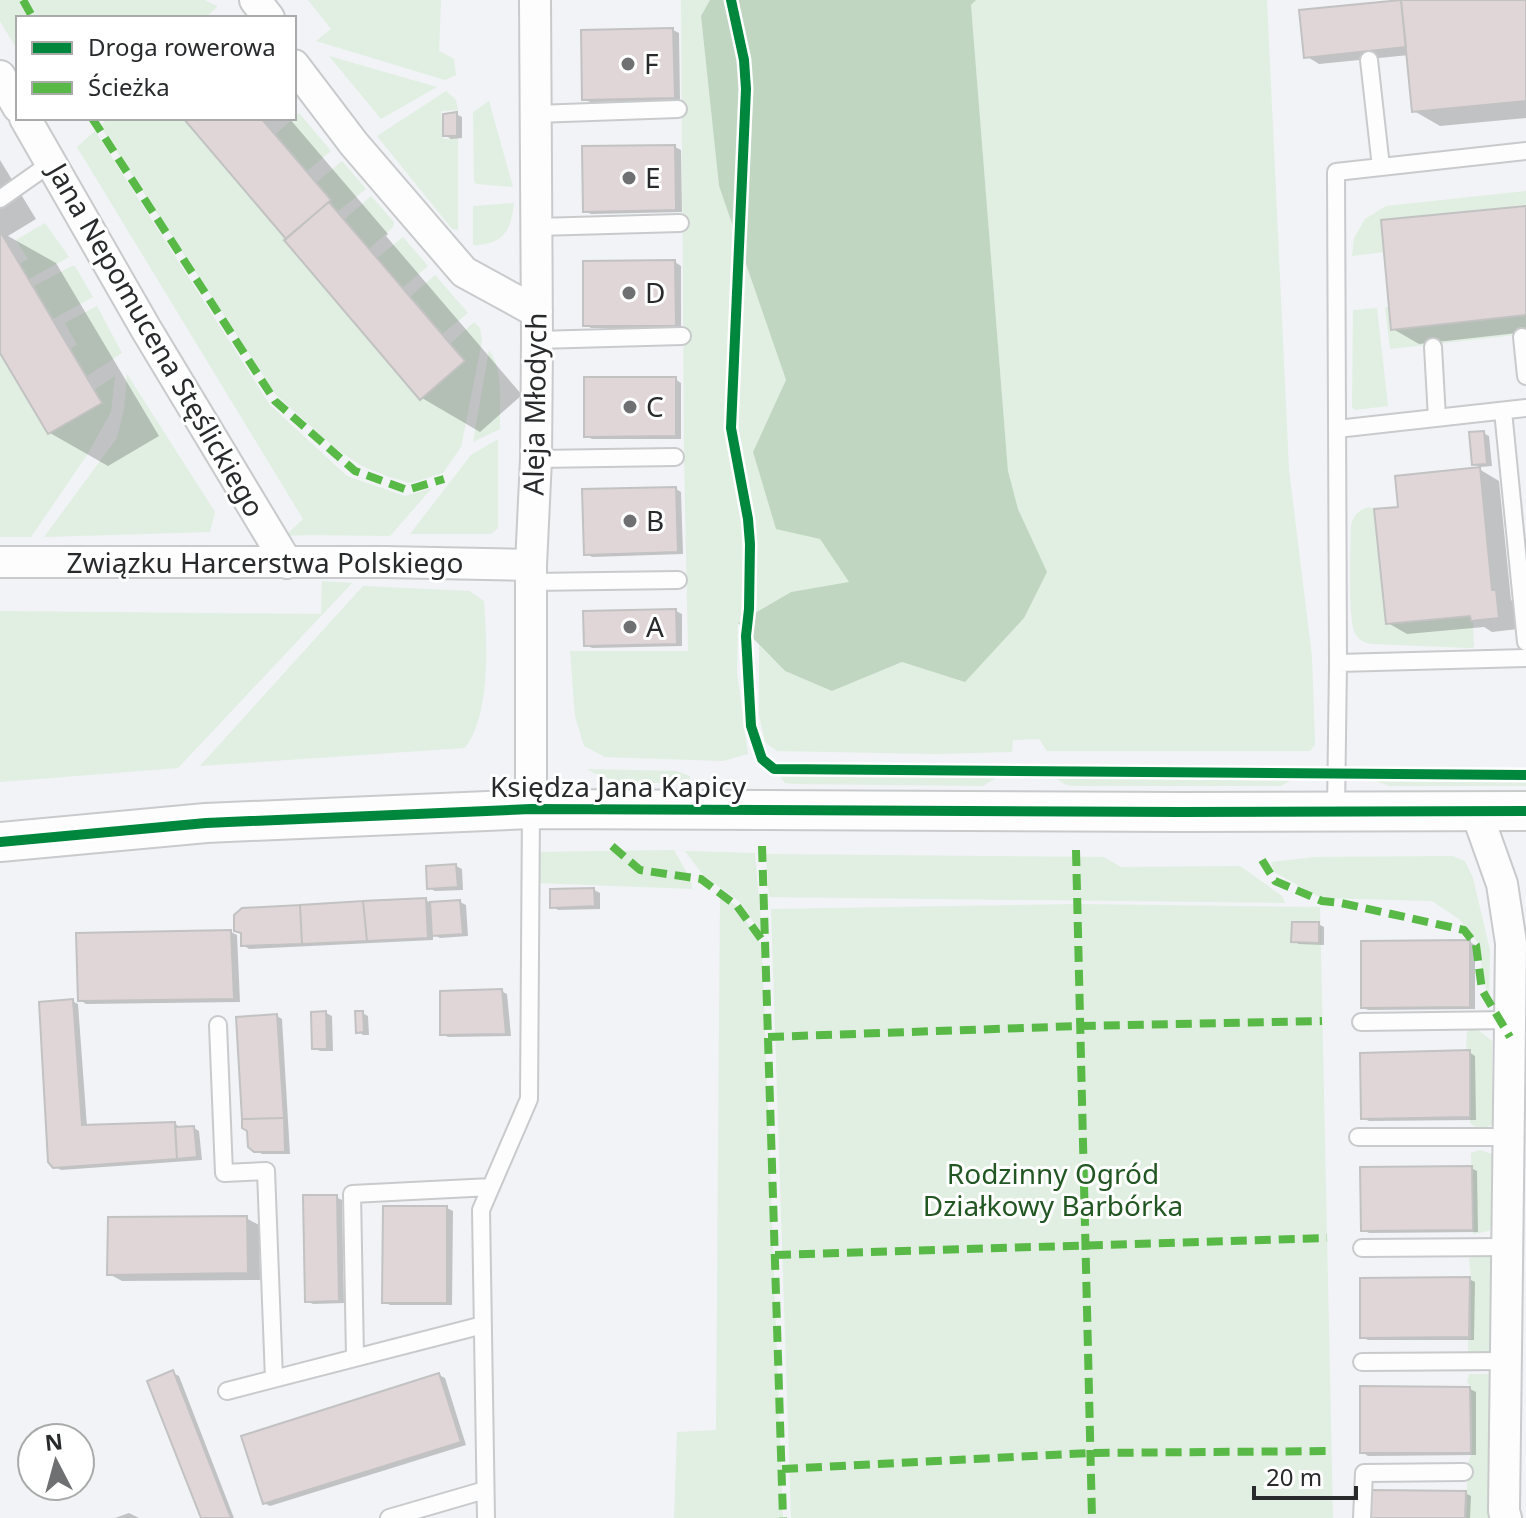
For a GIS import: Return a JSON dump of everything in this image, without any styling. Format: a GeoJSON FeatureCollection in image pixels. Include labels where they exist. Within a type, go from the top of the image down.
{"type":"FeatureCollection","features":[{"type":"Feature","properties":{"kind":"street"},"geometry":{"type":"LineString","coordinates":[[255,0],[267,16]]}},
{"type":"Feature","properties":{"kind":"street","name":"Aleja Młodych"},"geometry":{"type":"LineString","coordinates":[[531,809],[531,574],[537,326],[535,0]]}},
{"type":"Feature","properties":{"kind":"street"},"geometry":{"type":"LineString","coordinates":[[296,68],[354,144],[464,272],[537,326]]}},
{"type":"Feature","properties":{"kind":"street"},"geometry":{"type":"LineString","coordinates":[[0,76],[16,104]]}},
{"type":"Feature","properties":{"kind":"street","name":"Jana Nepomucena Stęślickiego"},"geometry":{"type":"LineString","coordinates":[[26,120],[146,329],[287,563]]}},
{"type":"Feature","properties":{"kind":"street","name":"Związku Harcerstwa Polskiego"},"geometry":{"type":"LineString","coordinates":[[0,562],[386,562],[531,574]]}},
{"type":"Feature","properties":{"kind":"street","name":"Księdza Jana Kapicy"},"geometry":{"type":"LineString","coordinates":[[0,842],[206,823],[531,809],[1526,811]]}},
{"type":"Feature","properties":{"kind":"street"},"geometry":{"type":"LineString","coordinates":[[1476,811],[1502,884],[1511,943],[1506,1518]]}},
{"type":"Feature","properties":{"kind":"lane"},"geometry":{"type":"LineString","coordinates":[[535,0],[550,0]]}},
{"type":"Feature","properties":{"kind":"lane"},"geometry":{"type":"LineString","coordinates":[[1369,60],[1381,167]]}},
{"type":"Feature","properties":{"kind":"lane"},"geometry":{"type":"LineString","coordinates":[[535,114],[678,109]]}},
{"type":"Feature","properties":{"kind":"lane"},"geometry":{"type":"LineString","coordinates":[[1336,811],[1336,172],[1526,151]]}},
{"type":"Feature","properties":{"kind":"lane"},"geometry":{"type":"LineString","coordinates":[[0,199],[51,163]]}},
{"type":"Feature","properties":{"kind":"lane"},"geometry":{"type":"LineString","coordinates":[[537,227],[680,223]]}},
{"type":"Feature","properties":{"kind":"lane"},"geometry":{"type":"LineString","coordinates":[[537,326],[682,336]]}},
{"type":"Feature","properties":{"kind":"lane"},"geometry":{"type":"LineString","coordinates":[[1522,337],[1526,376]]}},
{"type":"Feature","properties":{"kind":"lane"},"geometry":{"type":"LineString","coordinates":[[1433,347],[1437,418]]}},
{"type":"Feature","properties":{"kind":"lane"},"geometry":{"type":"LineString","coordinates":[[1337,429],[1526,408]]}},
{"type":"Feature","properties":{"kind":"lane"},"geometry":{"type":"LineString","coordinates":[[1503,411],[1526,642]]}},
{"type":"Feature","properties":{"kind":"lane"},"geometry":{"type":"LineString","coordinates":[[536,459],[675,457]]}},
{"type":"Feature","properties":{"kind":"lane"},"geometry":{"type":"LineString","coordinates":[[531,574],[678,580]]}},
{"type":"Feature","properties":{"kind":"lane"},"geometry":{"type":"LineString","coordinates":[[1338,663],[1526,658]]}},
{"type":"Feature","properties":{"kind":"lane"},"geometry":{"type":"LineString","coordinates":[[486,1518],[481,1210],[529,1099],[531,809]]}},
{"type":"Feature","properties":{"kind":"lane"},"geometry":{"type":"LineString","coordinates":[[1361,1022],[1510,1020]]}},
{"type":"Feature","properties":{"kind":"lane"},"geometry":{"type":"LineString","coordinates":[[218,1025],[224,1173],[266,1171],[274,1379]]}},
{"type":"Feature","properties":{"kind":"lane"},"geometry":{"type":"LineString","coordinates":[[1358,1137],[1509,1137]]}},
{"type":"Feature","properties":{"kind":"lane"},"geometry":{"type":"LineString","coordinates":[[355,1357],[352,1194],[491,1187]]}},
{"type":"Feature","properties":{"kind":"lane"},"geometry":{"type":"LineString","coordinates":[[1362,1248],[1506,1247]]}},
{"type":"Feature","properties":{"kind":"lane"},"geometry":{"type":"LineString","coordinates":[[227,1391],[483,1325]]}},
{"type":"Feature","properties":{"kind":"lane"},"geometry":{"type":"LineString","coordinates":[[1362,1362],[1505,1361]]}},
{"type":"Feature","properties":{"kind":"lane"},"geometry":{"type":"LineString","coordinates":[[1362,1518],[1364,1473],[1464,1472]]}},
{"type":"Feature","properties":{"kind":"lane"},"geometry":{"type":"LineString","coordinates":[[389,1518],[485,1490]]}},
{"type":"Feature","properties":{"kind":"green space"},"geometry":{"type":"Polygon","coordinates":[[[0,0],[204,0],[218,6],[207,16],[16,16],[16,48],[0,21],[0,0]]]}},
{"type":"Feature","properties":{"kind":"green space"},"geometry":{"type":"Polygon","coordinates":[[[308,0],[441,0],[439,51],[454,59],[456,75],[445,80],[316,41],[331,29],[308,0]]]}},
{"type":"Feature","properties":{"kind":"green space"},"geometry":{"type":"Polygon","coordinates":[[[681,0],[710,0],[701,16],[719,186],[786,380],[753,452],[776,528],[820,539],[850,583],[791,592],[738,623],[737,673],[748,754],[723,761],[605,757],[584,746],[575,716],[570,651],[688,651],[681,0]]]}},
{"type":"Feature","properties":{"kind":"green space"},"geometry":{"type":"Polygon","coordinates":[[[710,0],[976,0],[971,5],[1008,471],[1018,509],[1047,572],[1024,618],[965,682],[902,662],[832,691],[785,671],[738,623],[791,592],[849,582],[820,539],[776,529],[753,452],[786,380],[719,186],[701,16],[710,0]]]}},
{"type":"Feature","properties":{"kind":"green space"},"geometry":{"type":"Polygon","coordinates":[[[976,0],[1267,0],[1289,470],[1312,657],[1315,745],[1310,751],[1047,751],[1039,739],[1013,740],[1012,752],[935,754],[777,751],[765,742],[759,715],[759,645],[785,671],[832,691],[902,662],[965,681],[1047,573],[1018,509],[1008,471],[971,5],[976,0]]]}},
{"type":"Feature","properties":{"kind":"green space"},"geometry":{"type":"Polygon","coordinates":[[[329,56],[437,87],[381,119],[329,56]]]}},
{"type":"Feature","properties":{"kind":"green space"},"geometry":{"type":"Polygon","coordinates":[[[446,91],[456,100],[458,110],[441,111],[443,139],[458,138],[458,230],[452,229],[377,136],[446,91]]]}},
{"type":"Feature","properties":{"kind":"green space"},"geometry":{"type":"Polygon","coordinates":[[[489,101],[513,187],[476,184],[474,181],[473,112],[489,101]]]}},
{"type":"Feature","properties":{"kind":"green space"},"geometry":{"type":"Polygon","coordinates":[[[299,113],[331,151],[307,171],[275,135],[291,120],[296,120],[299,113]]]}},
{"type":"Feature","properties":{"kind":"green space"},"geometry":{"type":"Polygon","coordinates":[[[106,120],[185,120],[420,399],[465,361],[450,344],[474,322],[480,328],[482,341],[461,447],[443,473],[411,483],[362,466],[335,448],[276,395],[100,126],[106,120]]]}},
{"type":"Feature","properties":{"kind":"green space"},"geometry":{"type":"Polygon","coordinates":[[[95,131],[270,405],[347,476],[405,496],[432,488],[390,536],[285,536],[303,519],[77,147],[95,131]]]}},
{"type":"Feature","properties":{"kind":"green space"},"geometry":{"type":"Polygon","coordinates":[[[342,161],[366,189],[337,212],[316,183],[342,161]]]}},
{"type":"Feature","properties":{"kind":"green space"},"geometry":{"type":"Polygon","coordinates":[[[1526,191],[1526,206],[1381,220],[1384,252],[1352,256],[1354,238],[1365,219],[1386,206],[1526,191]]]}},
{"type":"Feature","properties":{"kind":"green space"},"geometry":{"type":"Polygon","coordinates":[[[371,196],[394,222],[393,227],[369,249],[344,220],[371,196]]]}},
{"type":"Feature","properties":{"kind":"green space"},"geometry":{"type":"Polygon","coordinates":[[[514,203],[511,221],[504,234],[492,242],[473,245],[473,206],[514,203]]]}},
{"type":"Feature","properties":{"kind":"green space"},"geometry":{"type":"Polygon","coordinates":[[[45,223],[69,257],[29,279],[20,264],[28,259],[16,240],[45,223]]]}},
{"type":"Feature","properties":{"kind":"green space"},"geometry":{"type":"Polygon","coordinates":[[[403,237],[428,266],[402,288],[377,258],[403,237]]]}},
{"type":"Feature","properties":{"kind":"green space"},"geometry":{"type":"Polygon","coordinates":[[[75,266],[93,297],[53,319],[34,286],[75,266]]]}},
{"type":"Feature","properties":{"kind":"green space"},"geometry":{"type":"Polygon","coordinates":[[[435,275],[468,313],[442,334],[410,297],[435,275]]]}},
{"type":"Feature","properties":{"kind":"green space"},"geometry":{"type":"Polygon","coordinates":[[[97,306],[122,353],[87,376],[70,349],[77,345],[65,323],[97,306]]]}},
{"type":"Feature","properties":{"kind":"green space"},"geometry":{"type":"Polygon","coordinates":[[[1385,307],[1389,307],[1392,330],[1526,315],[1526,334],[1390,349],[1385,307]]]}},
{"type":"Feature","properties":{"kind":"green space"},"geometry":{"type":"Polygon","coordinates":[[[1377,308],[1388,406],[1355,410],[1352,407],[1353,310],[1377,308]]]}},
{"type":"Feature","properties":{"kind":"green space"},"geometry":{"type":"Polygon","coordinates":[[[489,350],[499,377],[500,429],[473,442],[489,350]]]}},
{"type":"Feature","properties":{"kind":"green space"},"geometry":{"type":"Polygon","coordinates":[[[0,353],[49,434],[101,403],[94,390],[115,376],[111,412],[87,455],[31,537],[0,537],[0,353]]]}},
{"type":"Feature","properties":{"kind":"green space"},"geometry":{"type":"Polygon","coordinates":[[[127,374],[215,512],[210,532],[44,537],[117,438],[124,410],[127,374]]]}},
{"type":"Feature","properties":{"kind":"green space"},"geometry":{"type":"Polygon","coordinates":[[[498,439],[498,528],[491,534],[410,534],[471,455],[498,439]]]}},
{"type":"Feature","properties":{"kind":"green space"},"geometry":{"type":"Polygon","coordinates":[[[1369,507],[1374,509],[1386,624],[1470,616],[1474,647],[1372,644],[1356,635],[1350,600],[1351,526],[1357,514],[1369,507]]]}},
{"type":"Feature","properties":{"kind":"green space"},"geometry":{"type":"Polygon","coordinates":[[[322,581],[352,583],[178,768],[0,782],[0,611],[321,614],[322,581]]]}},
{"type":"Feature","properties":{"kind":"green space"},"geometry":{"type":"Polygon","coordinates":[[[363,586],[469,591],[484,601],[486,657],[483,698],[473,734],[465,748],[200,766],[363,586]]]}},
{"type":"Feature","properties":{"kind":"green space"},"geometry":{"type":"Polygon","coordinates":[[[587,769],[676,771],[690,776],[690,782],[624,781],[587,769]]]}},
{"type":"Feature","properties":{"kind":"green space"},"geometry":{"type":"Polygon","coordinates":[[[1000,773],[983,786],[793,784],[785,783],[779,775],[782,774],[1000,773]]]}},
{"type":"Feature","properties":{"kind":"green space"},"geometry":{"type":"Polygon","coordinates":[[[1050,774],[1302,774],[1281,786],[1072,786],[1050,774]]]}},
{"type":"Feature","properties":{"kind":"green space"},"geometry":{"type":"Polygon","coordinates":[[[1369,776],[1526,777],[1526,786],[1390,786],[1369,776]]]}},
{"type":"Feature","properties":{"kind":"green space"},"geometry":{"type":"Polygon","coordinates":[[[674,850],[691,880],[692,889],[535,883],[535,852],[674,850]]]}},
{"type":"Feature","properties":{"kind":"green space"},"geometry":{"type":"Polygon","coordinates":[[[685,851],[755,853],[762,934],[739,901],[703,875],[685,851]]]}},
{"type":"Feature","properties":{"kind":"green space"},"geometry":{"type":"Polygon","coordinates":[[[766,854],[1104,857],[1121,867],[1240,866],[1282,896],[1285,903],[769,897],[766,854]]]}},
{"type":"Feature","properties":{"kind":"green space"},"geometry":{"type":"Polygon","coordinates":[[[1452,856],[1465,861],[1473,878],[1490,950],[1489,998],[1479,944],[1459,919],[1432,901],[1321,898],[1274,872],[1271,862],[1315,857],[1452,856]]]}},
{"type":"Feature","properties":{"kind":"green space"},"geometry":{"type":"Polygon","coordinates":[[[720,895],[737,906],[762,946],[783,1518],[674,1518],[677,1432],[716,1430],[720,895]]]}},
{"type":"Feature","properties":{"kind":"green space","name":"Rodzinny Ogród Działkowy Barbórka"},"geometry":{"type":"Polygon","coordinates":[[[1078,904],[1320,907],[1333,1518],[791,1518],[771,909],[1078,904]]]}},
{"type":"Feature","properties":{"kind":"green space"},"geometry":{"type":"Polygon","coordinates":[[[1472,1029],[1492,1041],[1492,1125],[1483,1128],[1470,1123],[1470,1051],[1466,1051],[1467,1032],[1472,1029]]]}},
{"type":"Feature","properties":{"kind":"green space"},"geometry":{"type":"Polygon","coordinates":[[[1480,1150],[1492,1154],[1491,1228],[1473,1234],[1471,1153],[1480,1150]]]}},
{"type":"Feature","properties":{"kind":"green space"},"geometry":{"type":"Polygon","coordinates":[[[1489,1253],[1491,1354],[1468,1354],[1468,1340],[1471,1338],[1469,1259],[1475,1254],[1489,1253]]]}},
{"type":"Feature","properties":{"kind":"green space"},"geometry":{"type":"Polygon","coordinates":[[[1469,1374],[1491,1374],[1489,1518],[1466,1518],[1468,1463],[1472,1453],[1469,1374]]]}},
{"type":"Feature","properties":{"kind":"building"},"geometry":{"type":"Polygon","coordinates":[[[1401,0],[1526,0],[1526,101],[1412,112],[1401,0]]]}},
{"type":"Feature","properties":{"kind":"building"},"geometry":{"type":"Polygon","coordinates":[[[1401,0],[1406,47],[1304,58],[1299,10],[1401,0]]]}},
{"type":"Feature","properties":{"kind":"building","name":"F"},"geometry":{"type":"Polygon","coordinates":[[[673,28],[675,98],[582,100],[581,30],[673,28]]]}},
{"type":"Feature","properties":{"kind":"building"},"geometry":{"type":"Polygon","coordinates":[[[457,112],[457,136],[443,136],[443,114],[457,112]]]}},
{"type":"Feature","properties":{"kind":"building"},"geometry":{"type":"Polygon","coordinates":[[[185,120],[263,120],[331,200],[286,239],[185,120]]]}},
{"type":"Feature","properties":{"kind":"building","name":"E"},"geometry":{"type":"Polygon","coordinates":[[[675,145],[676,210],[583,212],[582,146],[675,145]]]}},
{"type":"Feature","properties":{"kind":"building"},"geometry":{"type":"Polygon","coordinates":[[[329,202],[465,361],[420,400],[284,240],[329,202]]]}},
{"type":"Feature","properties":{"kind":"building"},"geometry":{"type":"Polygon","coordinates":[[[1526,206],[1526,315],[1391,330],[1381,220],[1526,206]]]}},
{"type":"Feature","properties":{"kind":"building"},"geometry":{"type":"Polygon","coordinates":[[[0,231],[102,403],[48,434],[0,353],[0,231]]]}},
{"type":"Feature","properties":{"kind":"building","name":"D"},"geometry":{"type":"Polygon","coordinates":[[[675,260],[676,326],[583,326],[583,261],[675,260]]]}},
{"type":"Feature","properties":{"kind":"building","name":"C"},"geometry":{"type":"Polygon","coordinates":[[[584,377],[676,377],[676,436],[584,437],[584,377]]]}},
{"type":"Feature","properties":{"kind":"building"},"geometry":{"type":"Polygon","coordinates":[[[1484,431],[1487,464],[1472,465],[1469,432],[1484,431]]]}},
{"type":"Feature","properties":{"kind":"building"},"geometry":{"type":"Polygon","coordinates":[[[1480,467],[1492,590],[1496,590],[1499,618],[1471,621],[1470,616],[1386,624],[1374,509],[1398,507],[1395,476],[1480,467]]]}},
{"type":"Feature","properties":{"kind":"building","name":"B"},"geometry":{"type":"Polygon","coordinates":[[[676,487],[678,552],[584,555],[582,489],[676,487]]]}},
{"type":"Feature","properties":{"kind":"building","name":"A"},"geometry":{"type":"Polygon","coordinates":[[[676,609],[677,644],[584,646],[583,611],[676,609]]]}},
{"type":"Feature","properties":{"kind":"building"},"geometry":{"type":"Polygon","coordinates":[[[456,864],[458,887],[427,889],[426,866],[456,864]]]}},
{"type":"Feature","properties":{"kind":"building"},"geometry":{"type":"Polygon","coordinates":[[[594,888],[595,906],[550,908],[550,889],[594,888]]]}},
{"type":"Feature","properties":{"kind":"building"},"geometry":{"type":"Polygon","coordinates":[[[426,898],[428,938],[367,941],[363,901],[426,898]]]}},
{"type":"Feature","properties":{"kind":"building"},"geometry":{"type":"Polygon","coordinates":[[[460,900],[463,934],[432,936],[430,902],[460,900]]]}},
{"type":"Feature","properties":{"kind":"building"},"geometry":{"type":"Polygon","coordinates":[[[363,901],[367,941],[302,944],[300,905],[363,901]]]}},
{"type":"Feature","properties":{"kind":"building"},"geometry":{"type":"Polygon","coordinates":[[[300,905],[302,944],[241,946],[241,933],[234,931],[234,915],[242,908],[300,905]]]}},
{"type":"Feature","properties":{"kind":"building"},"geometry":{"type":"Polygon","coordinates":[[[1292,922],[1319,922],[1319,943],[1291,942],[1292,922]]]}},
{"type":"Feature","properties":{"kind":"building"},"geometry":{"type":"Polygon","coordinates":[[[231,930],[234,999],[78,1001],[76,933],[231,930]]]}},
{"type":"Feature","properties":{"kind":"building"},"geometry":{"type":"Polygon","coordinates":[[[1470,940],[1470,1007],[1361,1008],[1361,941],[1470,940]]]}},
{"type":"Feature","properties":{"kind":"building"},"geometry":{"type":"Polygon","coordinates":[[[502,989],[506,1034],[440,1035],[440,991],[502,989]]]}},
{"type":"Feature","properties":{"kind":"building"},"geometry":{"type":"Polygon","coordinates":[[[73,999],[82,1125],[175,1122],[177,1159],[53,1168],[48,1162],[39,1002],[73,999]]]}},
{"type":"Feature","properties":{"kind":"building"},"geometry":{"type":"Polygon","coordinates":[[[326,1011],[327,1049],[312,1049],[311,1012],[326,1011]]]}},
{"type":"Feature","properties":{"kind":"building"},"geometry":{"type":"Polygon","coordinates":[[[355,1011],[363,1011],[364,1032],[356,1033],[355,1011]]]}},
{"type":"Feature","properties":{"kind":"building"},"geometry":{"type":"Polygon","coordinates":[[[277,1014],[284,1118],[242,1119],[236,1017],[277,1014]]]}},
{"type":"Feature","properties":{"kind":"building"},"geometry":{"type":"Polygon","coordinates":[[[1470,1050],[1470,1117],[1361,1119],[1360,1053],[1470,1050]]]}},
{"type":"Feature","properties":{"kind":"building"},"geometry":{"type":"Polygon","coordinates":[[[284,1118],[285,1152],[254,1152],[248,1147],[242,1119],[284,1118]]]}},
{"type":"Feature","properties":{"kind":"building"},"geometry":{"type":"Polygon","coordinates":[[[194,1126],[197,1157],[177,1159],[175,1127],[194,1126]]]}},
{"type":"Feature","properties":{"kind":"building"},"geometry":{"type":"Polygon","coordinates":[[[1472,1166],[1473,1230],[1361,1231],[1360,1167],[1472,1166]]]}},
{"type":"Feature","properties":{"kind":"building"},"geometry":{"type":"Polygon","coordinates":[[[303,1195],[337,1195],[339,1301],[305,1302],[303,1195]]]}},
{"type":"Feature","properties":{"kind":"building"},"geometry":{"type":"Polygon","coordinates":[[[383,1206],[447,1206],[447,1303],[382,1303],[383,1206]]]}},
{"type":"Feature","properties":{"kind":"building"},"geometry":{"type":"Polygon","coordinates":[[[247,1216],[248,1273],[107,1275],[108,1217],[247,1216]]]}},
{"type":"Feature","properties":{"kind":"building"},"geometry":{"type":"Polygon","coordinates":[[[1470,1277],[1469,1337],[1360,1338],[1360,1278],[1470,1277]]]}},
{"type":"Feature","properties":{"kind":"building"},"geometry":{"type":"Polygon","coordinates":[[[173,1370],[231,1518],[201,1518],[147,1381],[173,1370]]]}},
{"type":"Feature","properties":{"kind":"building"},"geometry":{"type":"Polygon","coordinates":[[[439,1373],[461,1442],[263,1504],[241,1436],[439,1373]]]}},
{"type":"Feature","properties":{"kind":"building"},"geometry":{"type":"Polygon","coordinates":[[[1360,1386],[1470,1387],[1471,1453],[1360,1453],[1360,1386]]]}},
{"type":"Feature","properties":{"kind":"building"},"geometry":{"type":"Polygon","coordinates":[[[1371,1490],[1466,1491],[1465,1518],[1370,1518],[1371,1490]]]}},
{"type":"Feature","properties":{"kind":"marked path"},"geometry":{"type":"LineString","coordinates":[[23,0],[32,16]]}},
{"type":"Feature","properties":{"kind":"marked path"},"geometry":{"type":"LineString","coordinates":[[93,120],[275,401],[355,471],[407,490],[444,479]]}},
{"type":"Feature","properties":{"kind":"marked path"},"geometry":{"type":"LineString","coordinates":[[612,846],[640,870],[701,879],[737,906],[765,944]]}},
{"type":"Feature","properties":{"kind":"marked path"},"geometry":{"type":"LineString","coordinates":[[762,846],[783,1518]]}},
{"type":"Feature","properties":{"kind":"marked path"},"geometry":{"type":"LineString","coordinates":[[1076,850],[1092,1518]]}},
{"type":"Feature","properties":{"kind":"marked path"},"geometry":{"type":"LineString","coordinates":[[1262,860],[1275,881],[1322,901],[1464,930],[1476,945],[1482,990],[1510,1037]]}},
{"type":"Feature","properties":{"kind":"marked path"},"geometry":{"type":"LineString","coordinates":[[768,1037],[1322,1021]]}},
{"type":"Feature","properties":{"kind":"marked path"},"geometry":{"type":"LineString","coordinates":[[775,1255],[1327,1238]]}},
{"type":"Feature","properties":{"kind":"marked path"},"geometry":{"type":"LineString","coordinates":[[782,1469],[1089,1453],[1332,1451]]}},
{"type":"Feature","properties":{"kind":"cycle path"},"geometry":{"type":"LineString","coordinates":[[731,0],[744,60],[746,89],[731,428],[748,519],[749,609],[746,636],[751,726],[762,759],[774,769],[1526,775]]}},
{"type":"Feature","properties":{"kind":"cycle path"},"geometry":{"type":"LineString","coordinates":[[0,842],[206,823],[531,809],[1526,811]]}},
{"type":"Feature","properties":{"kind":"place","name":"F"},"geometry":{"type":"Point","coordinates":[628,64]}},
{"type":"Feature","properties":{"kind":"place","name":"E"},"geometry":{"type":"Point","coordinates":[629,178]}},
{"type":"Feature","properties":{"kind":"place","name":"D"},"geometry":{"type":"Point","coordinates":[629,293]}},
{"type":"Feature","properties":{"kind":"place","name":"C"},"geometry":{"type":"Point","coordinates":[630,407]}},
{"type":"Feature","properties":{"kind":"place","name":"B"},"geometry":{"type":"Point","coordinates":[630,521]}},
{"type":"Feature","properties":{"kind":"place","name":"A"},"geometry":{"type":"Point","coordinates":[630,627]}}]}
